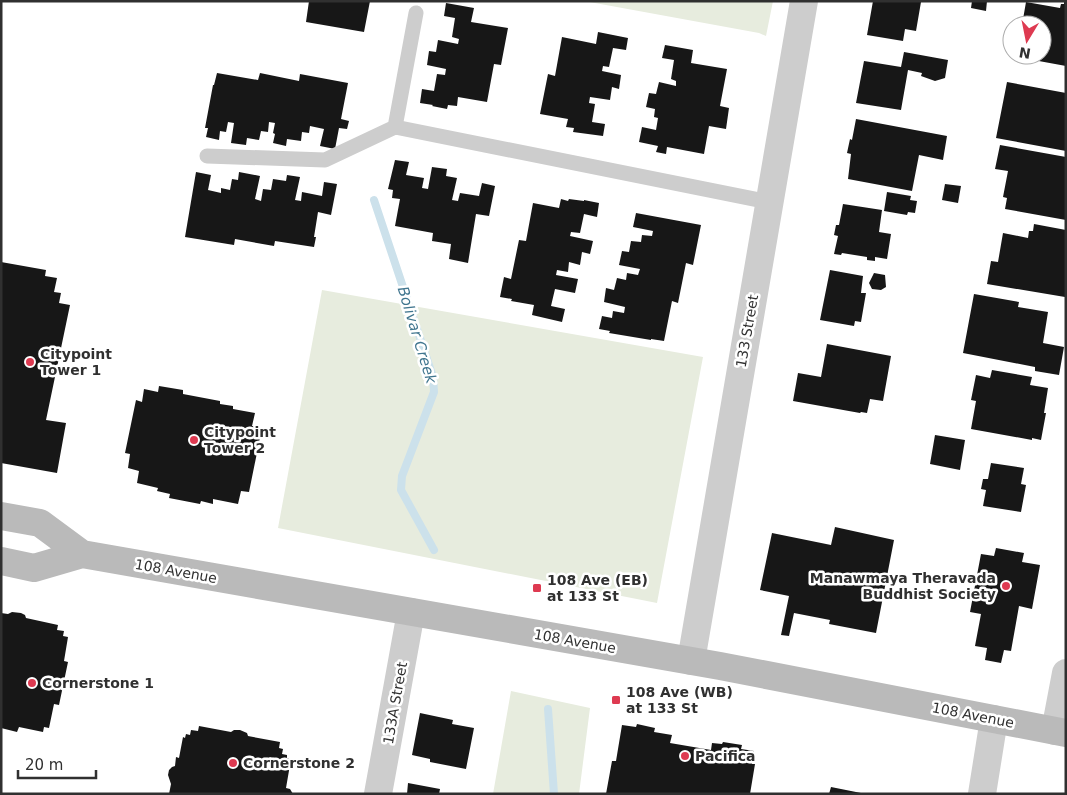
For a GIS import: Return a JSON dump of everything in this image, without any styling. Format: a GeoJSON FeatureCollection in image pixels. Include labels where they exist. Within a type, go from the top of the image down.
{"type":"FeatureCollection","features":[{"type":"Feature","properties":{"kind":"main road","name":"108 Avenue"},"geometry":{"type":"LineString","coordinates":[[1,516],[40,524],[82,554],[691,661],[1061,732]]}},
{"type":"Feature","properties":{"kind":"main road","name":"108 Avenue"},"geometry":{"type":"LineString","coordinates":[[1,561],[34,568],[82,554]]}},
{"type":"Feature","properties":{"kind":"street","name":"133 Street"},"geometry":{"type":"LineString","coordinates":[[691,661],[804,1]]}},
{"type":"Feature","properties":{"kind":"street","name":"133A Street"},"geometry":{"type":"LineString","coordinates":[[378,794],[411,612]]}},
{"type":"Feature","properties":{"kind":"street"},"geometry":{"type":"LineString","coordinates":[[1061,732],[1066,673]]}},
{"type":"Feature","properties":{"kind":"street"},"geometry":{"type":"LineString","coordinates":[[982,794],[994,719]]}},
{"type":"Feature","properties":{"kind":"lane"},"geometry":{"type":"LineString","coordinates":[[394,128],[416,13]]}},
{"type":"Feature","properties":{"kind":"lane"},"geometry":{"type":"LineString","coordinates":[[206,156],[325,160],[394,128],[770,202]]}},
{"type":"Feature","properties":{"kind":"shaded area"},"geometry":{"type":"Polygon","coordinates":[[[584,1],[773,1],[766,36],[759,33],[584,1]]]}},
{"type":"Feature","properties":{"kind":"shaded area"},"geometry":{"type":"Polygon","coordinates":[[[322,290],[703,357],[657,603],[278,528],[322,290]]]}},
{"type":"Feature","properties":{"kind":"shaded area"},"geometry":{"type":"Polygon","coordinates":[[[511,691],[590,708],[579,794],[493,794],[511,691]]]}},
{"type":"Feature","properties":{"kind":"building"},"geometry":{"type":"Polygon","coordinates":[[[309,1],[370,1],[364,32],[306,22],[309,1]]]}},
{"type":"Feature","properties":{"kind":"building"},"geometry":{"type":"Polygon","coordinates":[[[873,1],[921,2],[916,31],[905,29],[903,41],[867,35],[873,1]]]}},
{"type":"Feature","properties":{"kind":"building"},"geometry":{"type":"Polygon","coordinates":[[[972,1],[987,1],[986,11],[971,8],[972,1]]]}},
{"type":"Feature","properties":{"kind":"building"},"geometry":{"type":"Polygon","coordinates":[[[1064,1],[1066,1],[1066,66],[1052,63],[1052,15],[1024,15],[1026,2],[1060,8],[1061,4],[1064,4],[1064,1]]]}},
{"type":"Feature","properties":{"kind":"building"},"geometry":{"type":"Polygon","coordinates":[[[446,3],[474,8],[471,22],[508,28],[501,65],[494,64],[487,102],[458,97],[457,106],[448,105],[447,109],[420,103],[422,89],[434,91],[437,74],[445,75],[446,69],[427,65],[429,51],[436,52],[438,40],[458,44],[459,39],[452,37],[455,18],[444,16],[446,3]]]}},
{"type":"Feature","properties":{"kind":"building"},"geometry":{"type":"Polygon","coordinates":[[[598,32],[628,38],[626,50],[613,48],[609,67],[603,66],[602,71],[621,75],[619,89],[612,87],[610,100],[590,97],[589,103],[595,104],[592,122],[605,124],[603,136],[573,132],[574,128],[566,127],[568,119],[540,114],[548,74],[555,76],[562,37],[596,44],[598,32]]]}},
{"type":"Feature","properties":{"kind":"building"},"geometry":{"type":"Polygon","coordinates":[[[665,45],[693,50],[691,63],[727,69],[720,106],[729,108],[726,129],[709,126],[704,154],[667,147],[666,154],[656,152],[658,146],[639,142],[642,127],[656,130],[658,118],[654,117],[655,109],[646,107],[649,93],[656,94],[659,82],[676,86],[676,81],[671,79],[674,60],[662,58],[665,45]]]}},
{"type":"Feature","properties":{"kind":"building"},"geometry":{"type":"Polygon","coordinates":[[[904,52],[948,60],[945,78],[935,81],[921,76],[922,73],[908,70],[901,110],[856,103],[864,61],[901,67],[904,52]]]}},
{"type":"Feature","properties":{"kind":"building"},"geometry":{"type":"Polygon","coordinates":[[[217,73],[258,80],[260,73],[299,81],[300,74],[348,83],[341,119],[349,121],[347,129],[339,128],[335,149],[320,146],[324,129],[310,126],[309,133],[302,132],[301,141],[287,139],[286,146],[273,143],[275,123],[269,122],[268,132],[261,131],[259,140],[247,138],[246,145],[231,143],[234,123],[228,122],[226,132],[220,131],[219,140],[206,137],[208,128],[205,128],[217,73]]]}},
{"type":"Feature","properties":{"kind":"building"},"geometry":{"type":"Polygon","coordinates":[[[1007,82],[1066,93],[1066,151],[996,138],[1007,82]]]}},
{"type":"Feature","properties":{"kind":"building"},"geometry":{"type":"Polygon","coordinates":[[[856,119],[947,136],[943,160],[919,155],[912,191],[848,179],[851,154],[847,153],[850,139],[852,140],[856,119]]]}},
{"type":"Feature","properties":{"kind":"building"},"geometry":{"type":"Polygon","coordinates":[[[1000,145],[1066,157],[1066,220],[1005,209],[1007,198],[1003,197],[1008,171],[995,169],[1000,145]]]}},
{"type":"Feature","properties":{"kind":"building"},"geometry":{"type":"Polygon","coordinates":[[[395,160],[409,162],[406,175],[424,178],[422,188],[428,189],[432,167],[447,169],[446,176],[457,178],[452,200],[458,201],[460,193],[479,196],[482,183],[495,186],[489,216],[476,214],[468,263],[449,259],[451,244],[432,241],[433,233],[395,226],[400,199],[392,198],[393,190],[388,189],[395,160]]]}},
{"type":"Feature","properties":{"kind":"building"},"geometry":{"type":"Polygon","coordinates":[[[196,172],[211,175],[208,190],[221,193],[221,188],[230,190],[232,179],[238,180],[239,172],[260,176],[255,199],[261,201],[263,189],[271,190],[273,179],[286,181],[287,175],[300,177],[295,200],[301,201],[302,192],[322,196],[324,182],[337,184],[331,215],[318,212],[314,247],[275,241],[274,246],[235,239],[234,245],[185,237],[196,172]]]}},
{"type":"Feature","properties":{"kind":"building"},"geometry":{"type":"Polygon","coordinates":[[[945,184],[961,186],[958,203],[942,200],[945,184]]]}},
{"type":"Feature","properties":{"kind":"building"},"geometry":{"type":"Polygon","coordinates":[[[887,192],[911,196],[910,200],[917,201],[915,213],[908,212],[907,215],[884,211],[887,192]]]}},
{"type":"Feature","properties":{"kind":"building"},"geometry":{"type":"Polygon","coordinates":[[[561,199],[599,203],[597,217],[584,214],[580,233],[571,232],[570,236],[593,241],[590,254],[582,252],[580,265],[569,262],[568,272],[557,270],[556,275],[578,279],[575,293],[555,289],[551,306],[565,309],[562,322],[532,315],[534,305],[500,297],[504,277],[511,279],[519,240],[526,241],[533,203],[559,208],[561,199]]]}},
{"type":"Feature","properties":{"kind":"building"},"geometry":{"type":"Polygon","coordinates":[[[843,204],[882,210],[879,232],[891,234],[887,259],[875,257],[875,261],[867,260],[867,257],[842,253],[841,255],[834,254],[838,236],[834,235],[836,225],[839,225],[843,204]]]}},
{"type":"Feature","properties":{"kind":"building"},"geometry":{"type":"Polygon","coordinates":[[[636,213],[701,225],[693,265],[686,263],[678,303],[672,301],[664,341],[609,333],[610,331],[599,329],[602,316],[612,318],[613,311],[624,313],[625,307],[604,302],[606,288],[614,290],[617,278],[626,280],[627,273],[638,275],[640,269],[619,265],[622,251],[629,252],[631,241],[641,242],[642,235],[652,236],[653,231],[633,227],[636,213]]]}},
{"type":"Feature","properties":{"kind":"building"},"geometry":{"type":"Polygon","coordinates":[[[1034,224],[1066,230],[1065,297],[987,284],[991,261],[998,262],[1003,233],[1028,238],[1029,231],[1033,231],[1034,224]]]}},
{"type":"Feature","properties":{"kind":"building","name":"Citypoint Tower 1"},"geometry":{"type":"Polygon","coordinates":[[[1,262],[46,270],[45,276],[57,278],[54,292],[61,293],[59,303],[70,305],[46,420],[66,423],[57,473],[1,463],[1,262]]]}},
{"type":"Feature","properties":{"kind":"building"},"geometry":{"type":"Polygon","coordinates":[[[830,270],[863,276],[861,293],[866,293],[861,322],[855,321],[854,326],[820,320],[830,270]]]}},
{"type":"Feature","properties":{"kind":"building"},"geometry":{"type":"Polygon","coordinates":[[[874,273],[885,275],[886,287],[881,290],[872,289],[869,283],[874,273]]]}},
{"type":"Feature","properties":{"kind":"building"},"geometry":{"type":"Polygon","coordinates":[[[974,294],[1019,302],[1018,307],[1048,312],[1043,343],[1064,347],[1059,375],[1035,371],[1035,367],[963,353],[974,294]]]}},
{"type":"Feature","properties":{"kind":"building"},"geometry":{"type":"Polygon","coordinates":[[[827,344],[891,356],[883,401],[870,399],[867,413],[860,413],[793,401],[798,373],[821,377],[827,344]]]}},
{"type":"Feature","properties":{"kind":"building"},"geometry":{"type":"Polygon","coordinates":[[[992,370],[1032,377],[1030,385],[1048,388],[1041,440],[971,429],[976,401],[971,400],[976,375],[990,378],[992,370]]]}},
{"type":"Feature","properties":{"kind":"building","name":"Citypoint Tower 2"},"geometry":{"type":"Polygon","coordinates":[[[159,386],[183,390],[183,394],[220,401],[220,404],[233,406],[233,409],[255,413],[252,426],[262,428],[249,492],[241,491],[238,504],[213,499],[213,504],[201,501],[200,504],[169,498],[170,494],[157,491],[158,488],[137,483],[139,471],[128,468],[130,454],[125,453],[136,400],[142,402],[144,389],[158,392],[159,386]]]}},
{"type":"Feature","properties":{"kind":"building"},"geometry":{"type":"Polygon","coordinates":[[[935,435],[965,440],[960,470],[930,464],[935,435]]]}},
{"type":"Feature","properties":{"kind":"building"},"geometry":{"type":"Polygon","coordinates":[[[991,463],[1024,468],[1021,484],[1026,485],[1021,512],[983,506],[986,490],[981,489],[983,479],[988,479],[991,463]]]}},
{"type":"Feature","properties":{"kind":"building"},"geometry":{"type":"Polygon","coordinates":[[[835,527],[894,540],[876,633],[829,624],[830,620],[794,613],[789,636],[781,635],[789,596],[760,590],[772,533],[831,545],[835,527]]]}},
{"type":"Feature","properties":{"kind":"building","name":"Manawmaya Theravada Buddhist Society"},"geometry":{"type":"Polygon","coordinates":[[[996,548],[1024,553],[1022,562],[1040,565],[1032,609],[1019,606],[1011,651],[1004,650],[1001,663],[985,660],[987,648],[975,646],[981,614],[970,612],[981,554],[994,556],[996,548]]]}},
{"type":"Feature","properties":{"kind":"building","name":"Cornerstone 1"},"geometry":{"type":"Polygon","coordinates":[[[12,612],[21,613],[26,618],[58,625],[57,630],[64,631],[63,636],[68,637],[64,661],[68,662],[59,705],[54,704],[49,728],[44,727],[43,732],[19,727],[17,732],[1,728],[1,613],[8,614],[12,612]]]}},
{"type":"Feature","properties":{"kind":"building"},"geometry":{"type":"Polygon","coordinates":[[[420,713],[453,720],[452,724],[474,728],[466,769],[430,762],[430,759],[412,755],[420,713]]]}},
{"type":"Feature","properties":{"kind":"building","name":"Pacifica"},"geometry":{"type":"Polygon","coordinates":[[[637,724],[655,728],[654,732],[672,735],[670,743],[711,750],[712,743],[722,744],[723,742],[742,745],[741,749],[754,751],[752,764],[755,764],[750,794],[606,794],[612,761],[616,761],[622,725],[636,727],[637,724]]]}},
{"type":"Feature","properties":{"kind":"building","name":"Cornerstone 2"},"geometry":{"type":"Polygon","coordinates":[[[199,726],[231,732],[240,730],[247,733],[248,736],[280,742],[279,748],[283,749],[282,754],[287,755],[287,758],[291,759],[286,788],[290,789],[293,794],[169,794],[171,784],[168,775],[169,770],[175,766],[176,757],[179,758],[183,737],[185,738],[186,734],[190,735],[191,730],[198,731],[199,726]]]}},
{"type":"Feature","properties":{"kind":"building"},"geometry":{"type":"Polygon","coordinates":[[[408,783],[440,789],[439,794],[407,794],[408,783]]]}},
{"type":"Feature","properties":{"kind":"building"},"geometry":{"type":"Polygon","coordinates":[[[831,787],[861,793],[861,794],[829,794],[831,787]]]}},
{"type":"Feature","properties":{"kind":"waterway","name":"Bolivar Creek"},"geometry":{"type":"LineString","coordinates":[[374,200],[433,377],[434,392],[402,476],[401,490],[434,550]]}},
{"type":"Feature","properties":{"kind":"waterway","name":"Bolivar Creek"},"geometry":{"type":"LineString","coordinates":[[548,709],[554,794]]}},
{"type":"Feature","properties":{"kind":"place","name":"Citypoint Tower 1"},"geometry":{"type":"Point","coordinates":[30,362]}},
{"type":"Feature","properties":{"kind":"place","name":"Citypoint Tower 2"},"geometry":{"type":"Point","coordinates":[194,440]}},
{"type":"Feature","properties":{"kind":"place","name":"Manawmaya Theravada Buddhist Society"},"geometry":{"type":"Point","coordinates":[1006,586]}},
{"type":"Feature","properties":{"kind":"place","name":"108 Ave (EB) at 133 St"},"geometry":{"type":"Point","coordinates":[537,588]}},
{"type":"Feature","properties":{"kind":"place","name":"Cornerstone 1"},"geometry":{"type":"Point","coordinates":[32,683]}},
{"type":"Feature","properties":{"kind":"place","name":"108 Ave (WB) at 133 St"},"geometry":{"type":"Point","coordinates":[616,700]}},
{"type":"Feature","properties":{"kind":"place","name":"Pacifica"},"geometry":{"type":"Point","coordinates":[685,756]}},
{"type":"Feature","properties":{"kind":"place","name":"Cornerstone 2"},"geometry":{"type":"Point","coordinates":[233,763]}}]}
